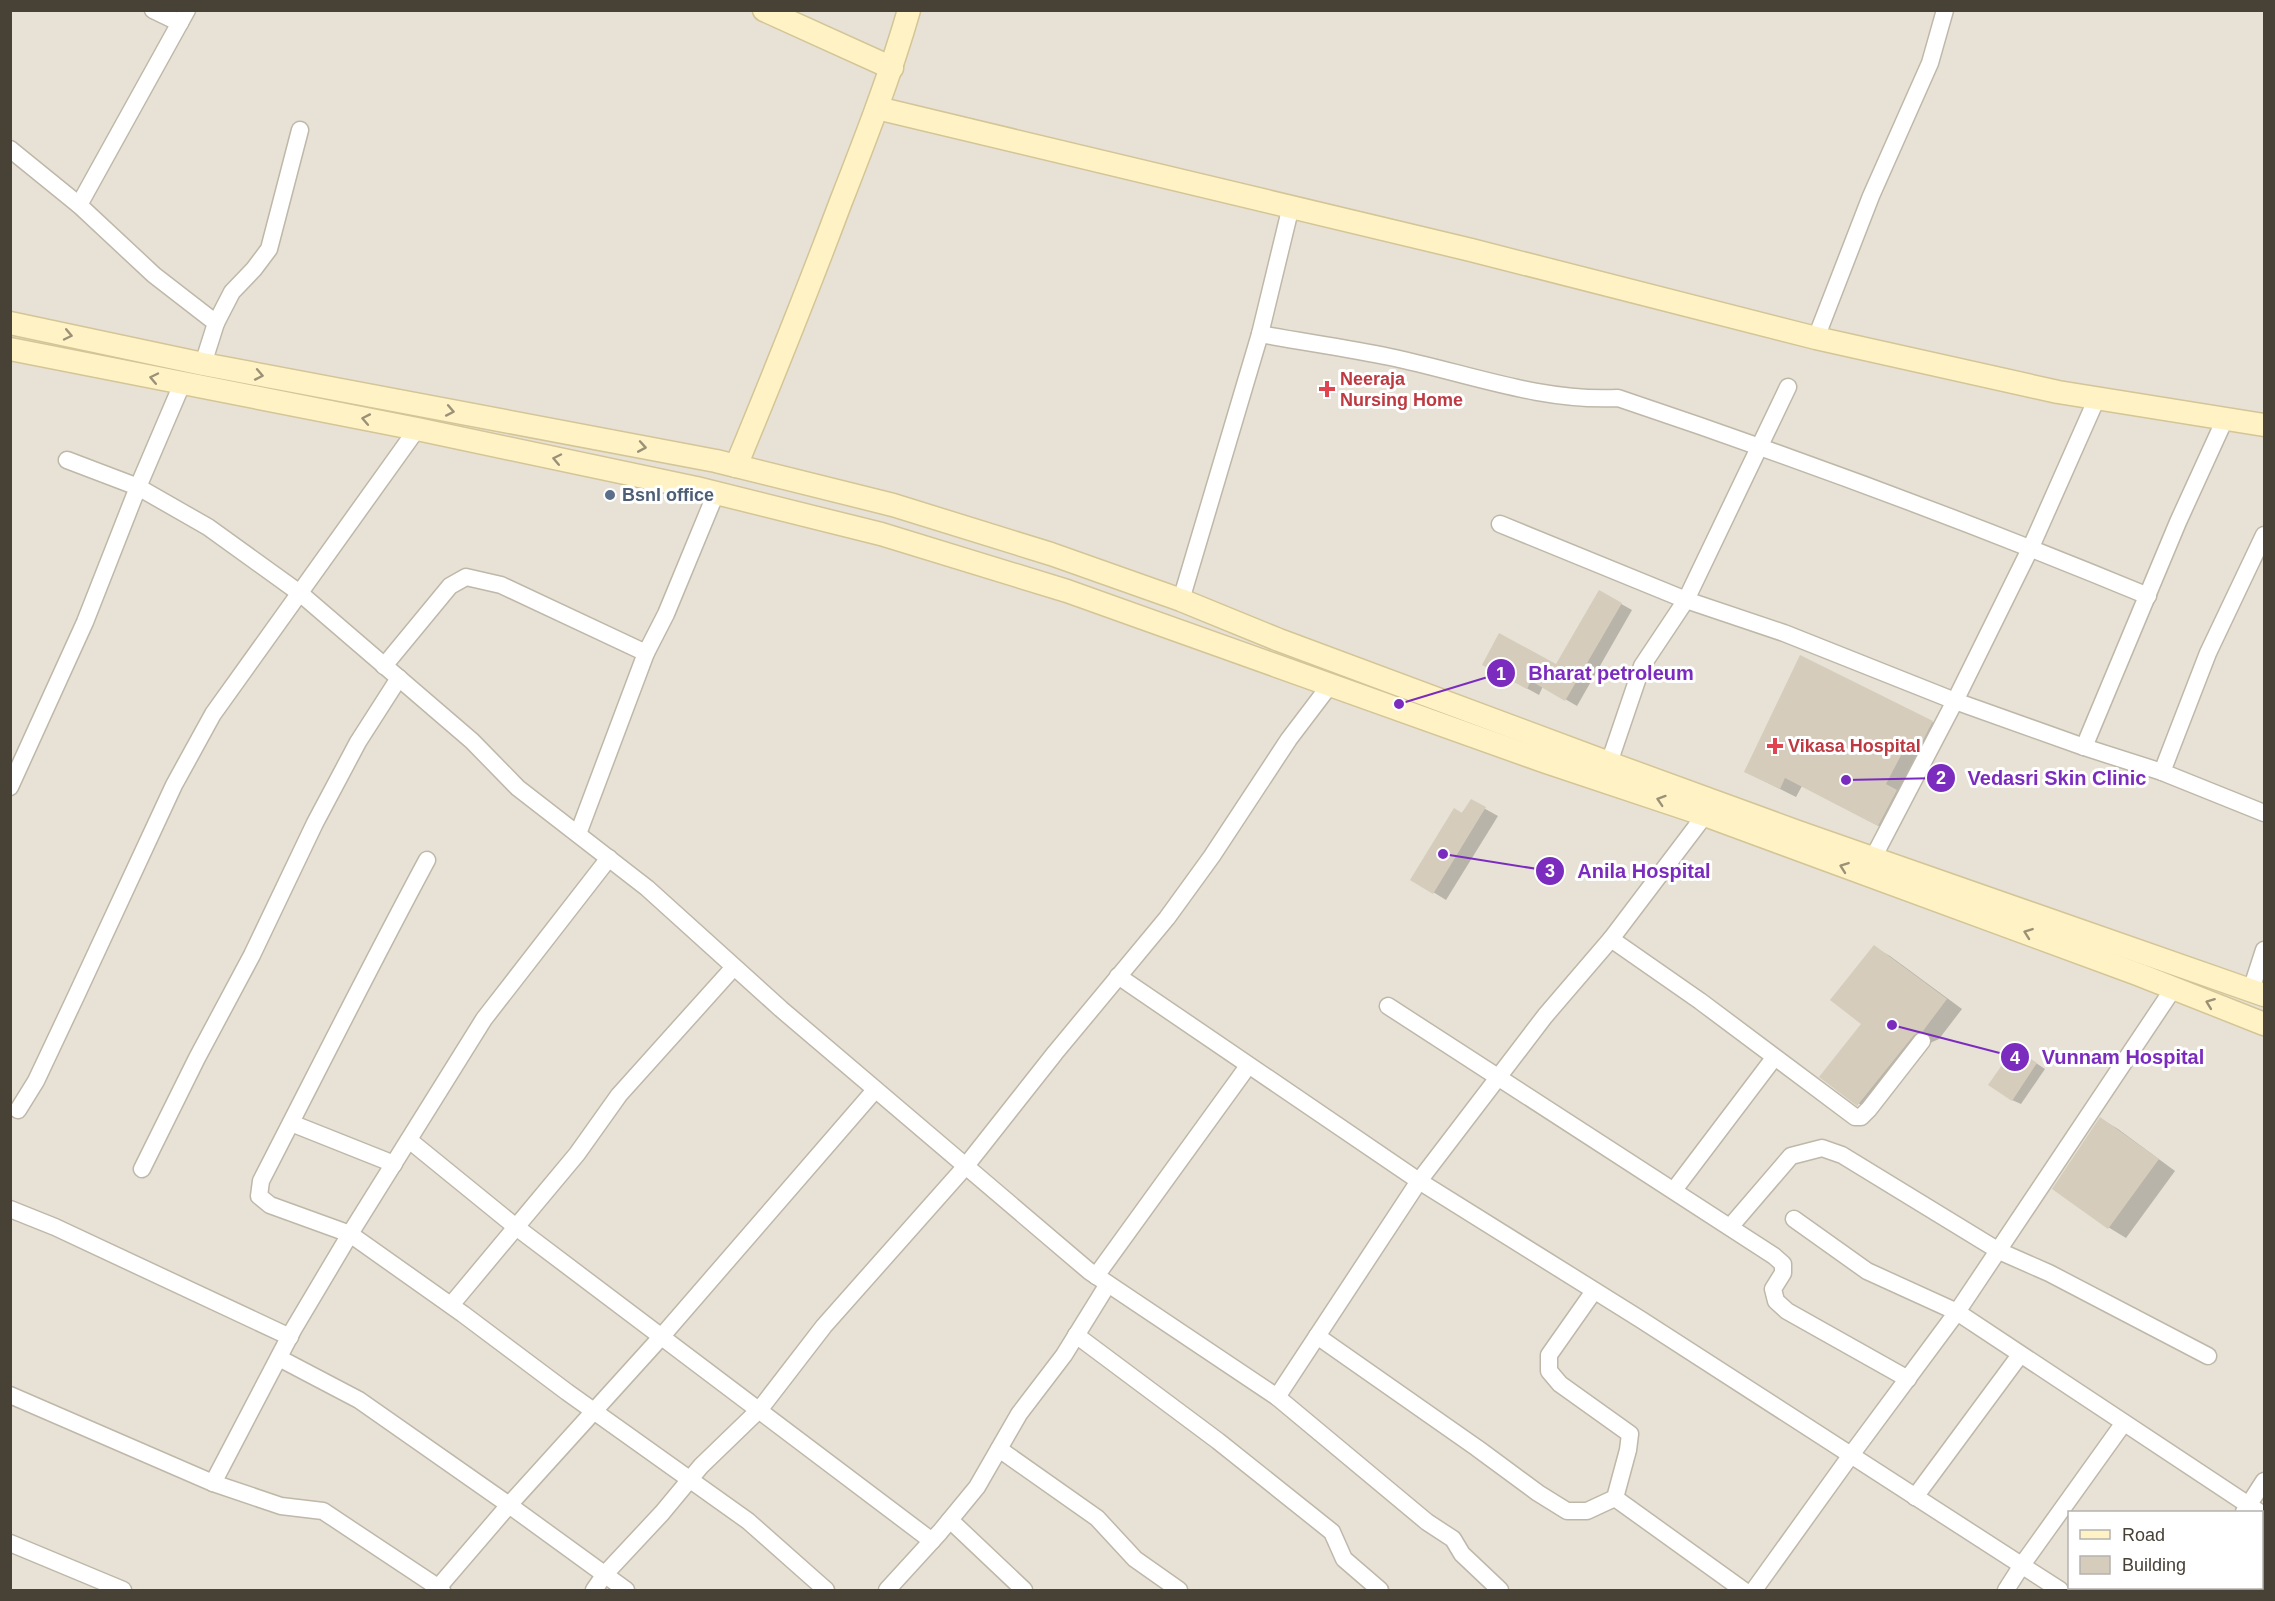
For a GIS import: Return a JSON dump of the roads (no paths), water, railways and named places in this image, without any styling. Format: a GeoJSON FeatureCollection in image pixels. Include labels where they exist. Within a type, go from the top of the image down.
{"type":"FeatureCollection","features":[{"type":"Feature","properties":{"kind":"main road"},"geometry":{"type":"LineString","coordinates":[[764,10],[892,68]]}},
{"type":"Feature","properties":{"kind":"main road"},"geometry":{"type":"LineString","coordinates":[[736,466],[795,323],[877,108],[892,68],[909,10]]}},
{"type":"Feature","properties":{"kind":"main road"},"geometry":{"type":"LineString","coordinates":[[877,108],[1460,247],[1816,338],[2058,392],[2265,425]]}},
{"type":"Feature","properties":{"kind":"main road"},"geometry":{"type":"LineString","coordinates":[[10,323],[203,364],[736,466],[893,505],[1051,554],[1181,600],[1279,640],[1609,763],[2258,992]]}},
{"type":"Feature","properties":{"kind":"main road"},"geometry":{"type":"LineString","coordinates":[[10,349],[417,429],[706,490],[881,534],[1056,588],[1535,758],[1705,815],[2040,938],[2265,1024]]}},
{"type":"Feature","properties":{"kind":"street"},"geometry":{"type":"LineString","coordinates":[[79,205],[183,17],[153,10]]}},
{"type":"Feature","properties":{"kind":"street"},"geometry":{"type":"LineString","coordinates":[[1816,338],[1871,196],[1930,63],[1945,10]]}},
{"type":"Feature","properties":{"kind":"street"},"geometry":{"type":"LineString","coordinates":[[203,364],[216,323],[232,292],[269,249],[300,130]]}},
{"type":"Feature","properties":{"kind":"street"},"geometry":{"type":"LineString","coordinates":[[10,149],[79,205],[154,275],[216,323]]}},
{"type":"Feature","properties":{"kind":"street"},"geometry":{"type":"LineString","coordinates":[[1181,600],[1260,334],[1291,206]]}},
{"type":"Feature","properties":{"kind":"street"},"geometry":{"type":"LineString","coordinates":[[1260,334],[1391,357],[1560,397],[1618,398],[1761,446],[2031,547],[2148,596]]}},
{"type":"Feature","properties":{"kind":"street"},"geometry":{"type":"LineString","coordinates":[[10,788],[84,622],[182,384]]}},
{"type":"Feature","properties":{"kind":"street"},"geometry":{"type":"LineString","coordinates":[[1609,763],[1642,666],[1686,600],[1788,387]]}},
{"type":"Feature","properties":{"kind":"street"},"geometry":{"type":"LineString","coordinates":[[1873,858],[1955,701],[2031,547],[2097,398]]}},
{"type":"Feature","properties":{"kind":"street"},"geometry":{"type":"LineString","coordinates":[[2084,747],[2178,522],[2225,419]]}},
{"type":"Feature","properties":{"kind":"street"},"geometry":{"type":"LineString","coordinates":[[18,1110],[50,1052],[174,785],[213,714],[417,429]]}},
{"type":"Feature","properties":{"kind":"street"},"geometry":{"type":"LineString","coordinates":[[67,460],[138,487],[208,527],[301,594],[472,741],[518,788],[647,888],[734,967],[965,1167],[1102,1280],[1277,1397],[1427,1522],[1453,1539],[1462,1554],[1500,1590]]}},
{"type":"Feature","properties":{"kind":"street"},"geometry":{"type":"LineString","coordinates":[[578,834],[646,653],[666,614],[706,490]]}},
{"type":"Feature","properties":{"kind":"street"},"geometry":{"type":"LineString","coordinates":[[1500,524],[1686,600],[1784,633],[1955,701],[2162,772],[2265,813]]}},
{"type":"Feature","properties":{"kind":"street"},"geometry":{"type":"LineString","coordinates":[[2162,772],[2208,653],[2265,535]]}},
{"type":"Feature","properties":{"kind":"street"},"geometry":{"type":"LineString","coordinates":[[384,666],[450,586],[466,577],[501,585],[646,653]]}},
{"type":"Feature","properties":{"kind":"street"},"geometry":{"type":"LineString","coordinates":[[142,1169],[358,742],[399,678]]}},
{"type":"Feature","properties":{"kind":"street"},"geometry":{"type":"LineString","coordinates":[[594,1590],[604,1574],[662,1513],[689,1480],[760,1409],[824,1326],[965,1167],[1167,918],[1212,856],[1289,739],[1330,685]]}},
{"type":"Feature","properties":{"kind":"street"},"geometry":{"type":"LineString","coordinates":[[1277,1397],[1419,1181],[1545,1016],[1611,939],[1705,815]]}},
{"type":"Feature","properties":{"kind":"street"},"geometry":{"type":"LineString","coordinates":[[213,1483],[290,1337],[350,1234],[484,1019],[609,858]]}},
{"type":"Feature","properties":{"kind":"street"},"geometry":{"type":"LineString","coordinates":[[427,860],[382,942],[338,1033],[261,1181],[259,1196],[270,1205],[350,1234],[748,1521],[826,1590]]}},
{"type":"Feature","properties":{"kind":"street"},"geometry":{"type":"LineString","coordinates":[[1611,939],[1700,1001],[1855,1117],[1861,1117],[1922,1041]]}},
{"type":"Feature","properties":{"kind":"street"},"geometry":{"type":"LineString","coordinates":[[2258,992],[2265,950]]}},
{"type":"Feature","properties":{"kind":"street"},"geometry":{"type":"LineString","coordinates":[[451,1305],[577,1154],[619,1095],[734,967]]}},
{"type":"Feature","properties":{"kind":"street"},"geometry":{"type":"LineString","coordinates":[[1118,976],[1419,1181],[2061,1590]]}},
{"type":"Feature","properties":{"kind":"street"},"geometry":{"type":"LineString","coordinates":[[1754,1590],[1957,1312],[2173,989]]}},
{"type":"Feature","properties":{"kind":"street"},"geometry":{"type":"LineString","coordinates":[[1388,1006],[1674,1190],[1783,1264],[1783,1273],[1773,1289],[1776,1301],[1787,1311],[1908,1378]]}},
{"type":"Feature","properties":{"kind":"street"},"geometry":{"type":"LineString","coordinates":[[1674,1190],[1774,1058]]}},
{"type":"Feature","properties":{"kind":"street"},"geometry":{"type":"LineString","coordinates":[[887,1590],[977,1487],[1019,1414],[1076,1335],[1102,1280],[1248,1066]]}},
{"type":"Feature","properties":{"kind":"street"},"geometry":{"type":"LineString","coordinates":[[10,1395],[213,1483],[281,1506],[323,1511],[439,1590],[509,1505],[662,1336],[875,1090]]}},
{"type":"Feature","properties":{"kind":"street"},"geometry":{"type":"LineString","coordinates":[[291,1123],[394,1164]]}},
{"type":"Feature","properties":{"kind":"street"},"geometry":{"type":"LineString","coordinates":[[409,1140],[516,1227],[932,1541]]}},
{"type":"Feature","properties":{"kind":"street"},"geometry":{"type":"LineString","coordinates":[[1730,1227],[1791,1156],[1822,1148],[1842,1155],[1999,1251],[2049,1273],[2208,1356]]}},
{"type":"Feature","properties":{"kind":"street"},"geometry":{"type":"LineString","coordinates":[[10,1209],[55,1227],[290,1337]]}},
{"type":"Feature","properties":{"kind":"street"},"geometry":{"type":"LineString","coordinates":[[1794,1219],[1867,1271],[1957,1312],[2254,1511]]}},
{"type":"Feature","properties":{"kind":"street"},"geometry":{"type":"LineString","coordinates":[[1594,1291],[1549,1355],[1549,1371],[1560,1384],[1630,1434],[1615,1498]]}},
{"type":"Feature","properties":{"kind":"street"},"geometry":{"type":"LineString","coordinates":[[1076,1335],[1218,1441],[1325,1525],[1332,1532],[1344,1559],[1380,1590]]}},
{"type":"Feature","properties":{"kind":"street"},"geometry":{"type":"LineString","coordinates":[[1317,1336],[1538,1493],[1567,1511],[1587,1510],[1615,1498]]}},
{"type":"Feature","properties":{"kind":"street"},"geometry":{"type":"LineString","coordinates":[[1915,1497],[2020,1355]]}},
{"type":"Feature","properties":{"kind":"street"},"geometry":{"type":"LineString","coordinates":[[279,1358],[359,1400],[626,1590]]}},
{"type":"Feature","properties":{"kind":"street"},"geometry":{"type":"LineString","coordinates":[[2006,1590],[2123,1424]]}},
{"type":"Feature","properties":{"kind":"street"},"geometry":{"type":"LineString","coordinates":[[999,1449],[1097,1518],[1135,1559],[1179,1590]]}},
{"type":"Feature","properties":{"kind":"street"},"geometry":{"type":"LineString","coordinates":[[2256,1511],[2265,1481]]}},
{"type":"Feature","properties":{"kind":"street"},"geometry":{"type":"LineString","coordinates":[[1615,1498],[1743,1590]]}},
{"type":"Feature","properties":{"kind":"street"},"geometry":{"type":"LineString","coordinates":[[950,1520],[1024,1590]]}},
{"type":"Feature","properties":{"kind":"street"},"geometry":{"type":"LineString","coordinates":[[10,1543],[123,1590]]}},
{"type":"Feature","properties":{"kind":"place","name":"Neeraja Nursing Home"},"geometry":{"type":"Point","coordinates":[1327,389]}},
{"type":"Feature","properties":{"kind":"place","name":"Bsnl office"},"geometry":{"type":"Point","coordinates":[610,495]}},
{"type":"Feature","properties":{"kind":"place","name":"Bharat petroleum"},"geometry":{"type":"Point","coordinates":[1399,704]}},
{"type":"Feature","properties":{"kind":"place","name":"Vikasa Hospital"},"geometry":{"type":"Point","coordinates":[1775,746]}},
{"type":"Feature","properties":{"kind":"place","name":"Vedasri Skin Clinic"},"geometry":{"type":"Point","coordinates":[1846,780]}},
{"type":"Feature","properties":{"kind":"place","name":"Anila Hospital"},"geometry":{"type":"Point","coordinates":[1443,854]}},
{"type":"Feature","properties":{"kind":"place","name":"Vunnam Hospital"},"geometry":{"type":"Point","coordinates":[1892,1025]}}]}
